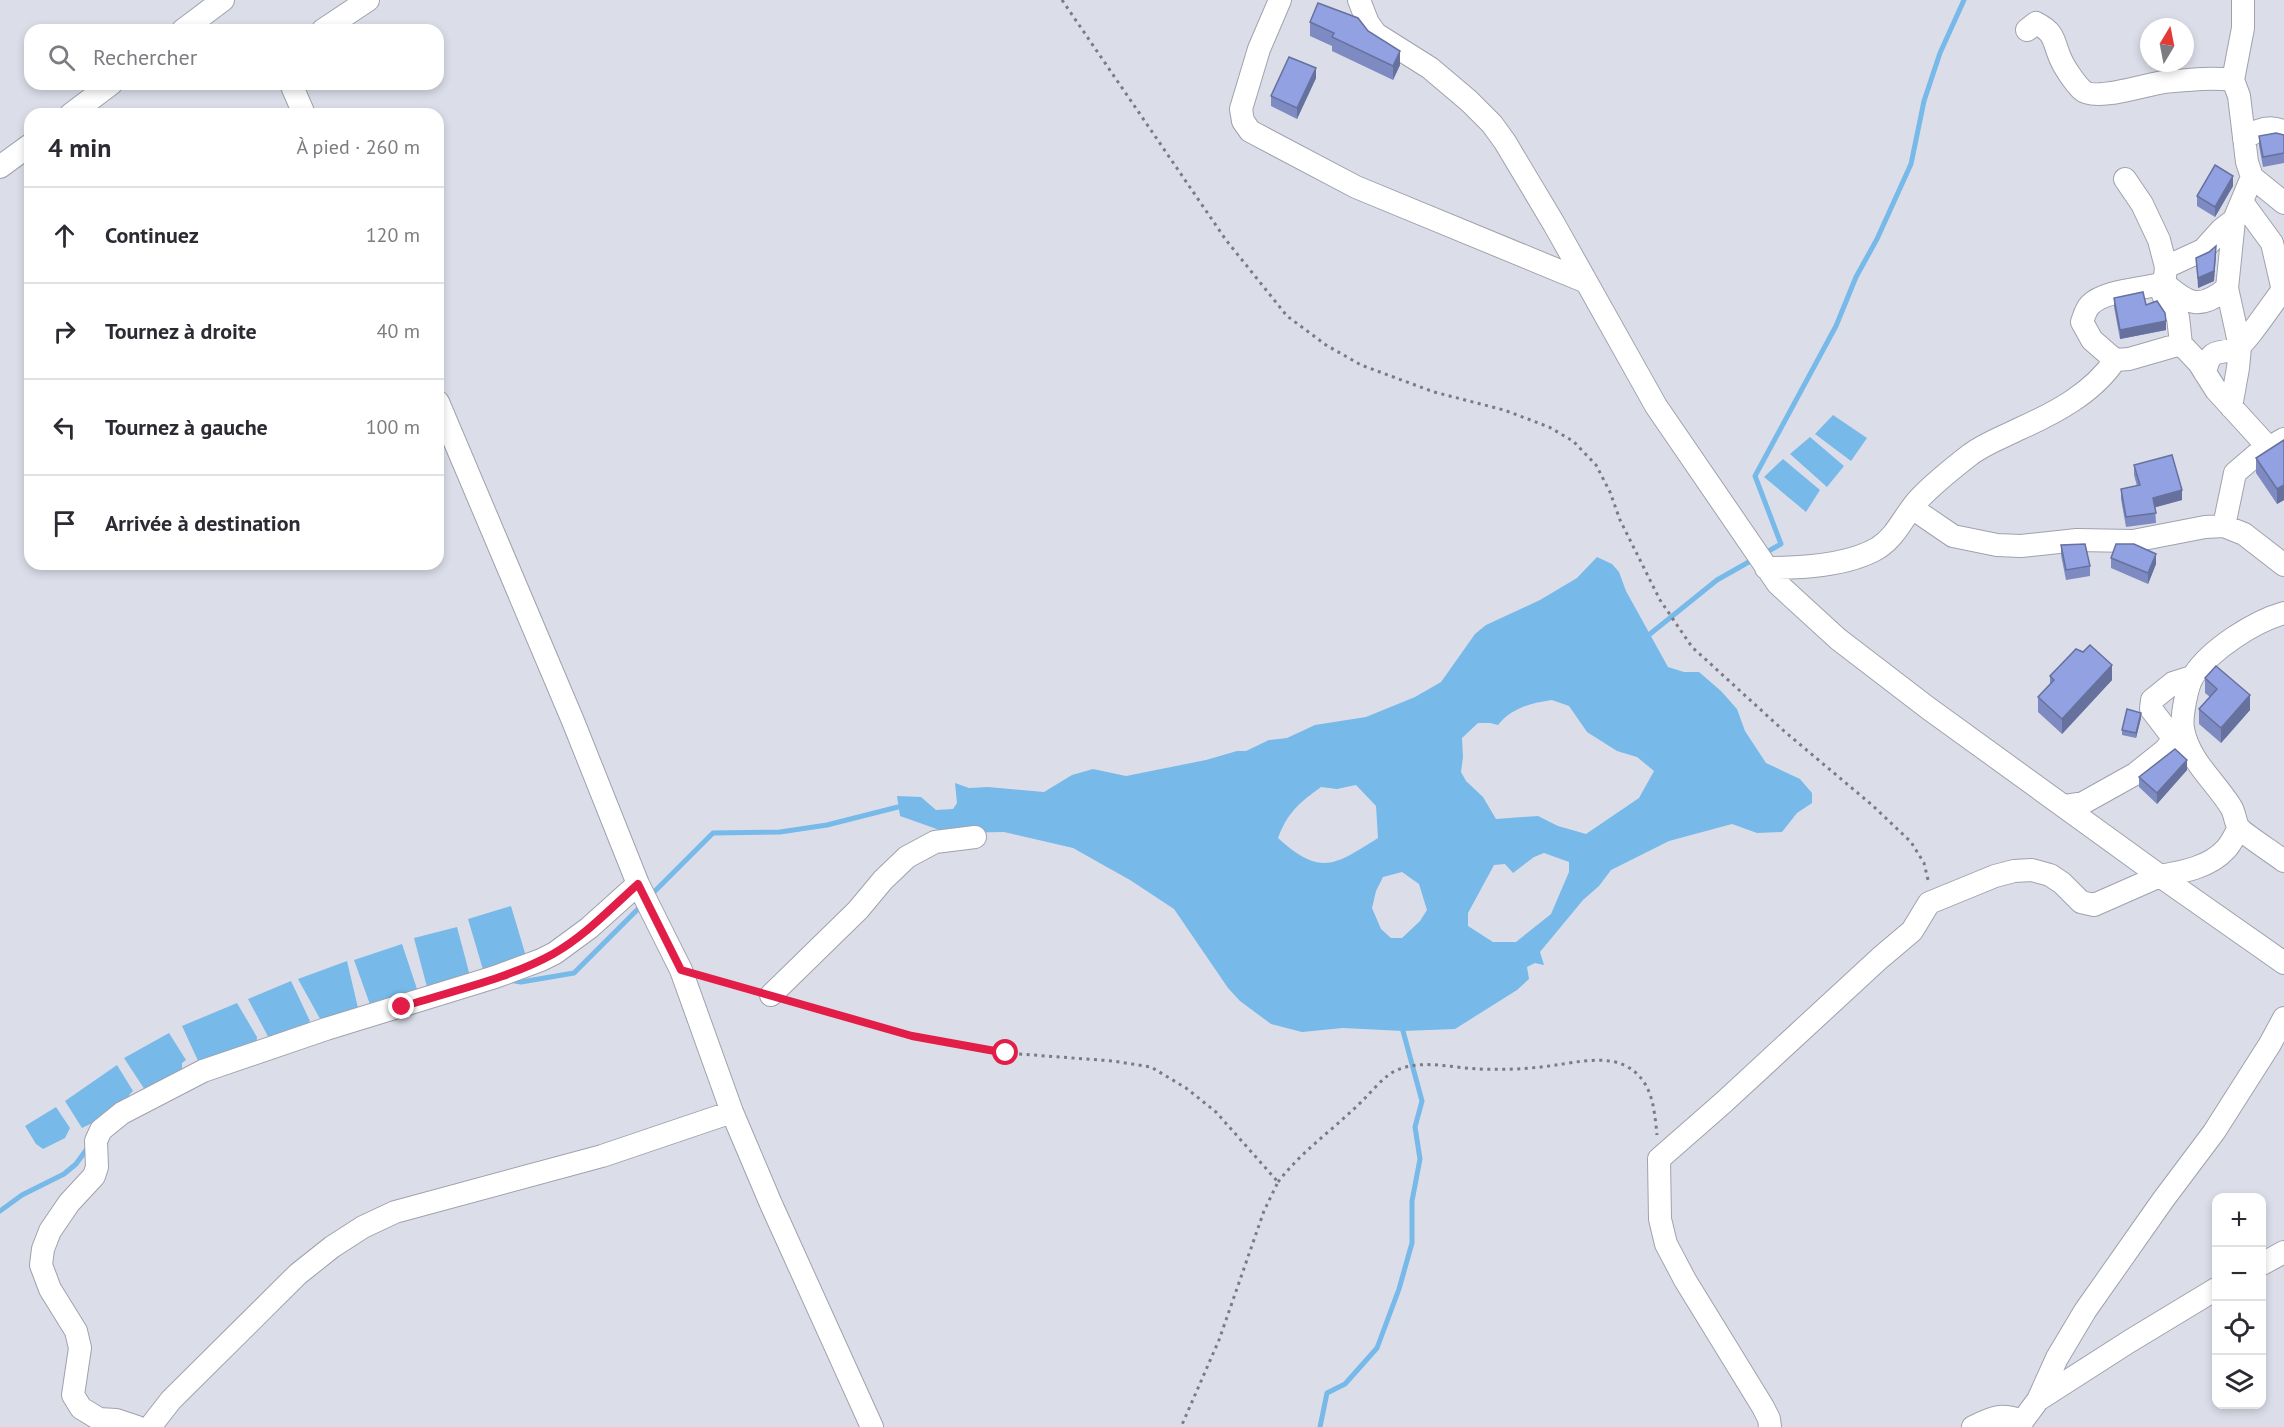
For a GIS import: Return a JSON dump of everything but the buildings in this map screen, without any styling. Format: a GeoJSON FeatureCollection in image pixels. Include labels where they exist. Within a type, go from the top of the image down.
{"type":"FeatureCollection","features":[{"type":"Feature","properties":{"kind":"street"},"geometry":{"type":"LineString","coordinates":[[191,24],[223,0]]}},
{"type":"Feature","properties":{"kind":"street"},"geometry":{"type":"LineString","coordinates":[[332,24],[368,0]]}},
{"type":"Feature","properties":{"kind":"street"},"geometry":{"type":"LineString","coordinates":[[1280,0],[1258,49],[1241,109],[1243,121],[1250,131],[1356,187],[1584,281]]}},
{"type":"Feature","properties":{"kind":"street"},"geometry":{"type":"LineString","coordinates":[[1359,0],[1368,23],[1376,34],[1430,68],[1492,124],[1518,163],[1656,406],[1766,568],[1792,598],[1838,639],[1986,752],[2284,963]]}},
{"type":"Feature","properties":{"kind":"street"},"geometry":{"type":"LineString","coordinates":[[2243,0],[2243,28],[2234,80],[2240,96],[2247,162],[2252,177],[2284,203]]}},
{"type":"Feature","properties":{"kind":"street"},"geometry":{"type":"LineString","coordinates":[[2027,30],[2036,23],[2045,27],[2055,40],[2059,55],[2067,68],[2082,90],[2089,94],[2119,91],[2161,82],[2211,78],[2234,80]]}},
{"type":"Feature","properties":{"kind":"street"},"geometry":{"type":"LineString","coordinates":[[79,108],[103,90]]}},
{"type":"Feature","properties":{"kind":"street"},"geometry":{"type":"LineString","coordinates":[[294,90],[301,108]]}},
{"type":"Feature","properties":{"kind":"street"},"geometry":{"type":"LineString","coordinates":[[2244,139],[2264,129],[2276,128],[2284,132]]}},
{"type":"Feature","properties":{"kind":"street"},"geometry":{"type":"LineString","coordinates":[[0,167],[24,149]]}},
{"type":"Feature","properties":{"kind":"street"},"geometry":{"type":"LineString","coordinates":[[2231,407],[2240,347],[2227,288],[2238,211],[2252,177]]}},
{"type":"Feature","properties":{"kind":"street"},"geometry":{"type":"LineString","coordinates":[[2125,179],[2142,204],[2159,240],[2165,275],[2164,299],[2173,306],[2178,317],[2181,344],[2231,407],[2276,443],[2245,463],[2235,473],[2224,526]]}},
{"type":"Feature","properties":{"kind":"street"},"geometry":{"type":"LineString","coordinates":[[2181,344],[2128,359],[2115,360],[2092,340],[2082,322],[2090,305],[2099,299],[2165,275],[2203,250],[2238,211]]}},
{"type":"Feature","properties":{"kind":"street"},"geometry":{"type":"LineString","coordinates":[[2205,373],[2207,362],[2212,355],[2240,347],[2283,293],[2272,243],[2238,211]]}},
{"type":"Feature","properties":{"kind":"street"},"geometry":{"type":"LineString","coordinates":[[2165,275],[2182,299],[2192,303],[2210,300],[2227,288]]}},
{"type":"Feature","properties":{"kind":"street"},"geometry":{"type":"LineString","coordinates":[[1766,568],[1812,566],[1868,553],[1887,541],[1912,508],[1937,482],[1981,447],[2022,428],[2091,389],[2106,374],[2115,360]]}},
{"type":"Feature","properties":{"kind":"street"},"geometry":{"type":"LineString","coordinates":[[444,416],[573,721],[638,884],[681,970],[732,1112],[872,1427]]}},
{"type":"Feature","properties":{"kind":"street"},"geometry":{"type":"LineString","coordinates":[[1912,508],[1953,536],[1996,545],[2021,546],[2078,540],[2133,541],[2205,527],[2224,526],[2244,534],[2284,565]]}},
{"type":"Feature","properties":{"kind":"street"},"geometry":{"type":"LineString","coordinates":[[2064,806],[2083,803],[2135,774],[2157,756],[2179,733],[2192,677],[2210,656],[2256,624],[2284,613]]}},
{"type":"Feature","properties":{"kind":"street"},"geometry":{"type":"LineString","coordinates":[[2192,677],[2174,683],[2152,700],[2151,709],[2179,733],[2231,806],[2239,828],[2284,861]]}},
{"type":"Feature","properties":{"kind":"street"},"geometry":{"type":"LineString","coordinates":[[1770,1427],[1763,1407],[1685,1280],[1666,1244],[1660,1219],[1659,1159],[1912,931],[1929,903],[1995,876],[2014,871],[2032,870],[2050,875],[2081,902],[2094,905],[2160,876],[2207,863],[2227,848],[2239,828]]}},
{"type":"Feature","properties":{"kind":"street"},"geometry":{"type":"LineString","coordinates":[[771,995],[858,910],[883,880],[907,857],[935,842],[975,837]]}},
{"type":"Feature","properties":{"kind":"street"},"geometry":{"type":"LineString","coordinates":[[137,1427],[116,1420],[99,1419],[81,1407],[73,1395],[80,1348],[76,1331],[50,1289],[41,1265],[43,1249],[50,1231],[69,1203],[94,1176],[96,1141],[101,1130],[122,1113],[203,1071],[541,960],[589,928],[638,884]]}},
{"type":"Feature","properties":{"kind":"street"},"geometry":{"type":"LineString","coordinates":[[1973,1427],[1992,1418],[2008,1416],[2020,1424],[2038,1400],[2057,1358],[2085,1311],[2214,1132],[2284,1018]]}},
{"type":"Feature","properties":{"kind":"street"},"geometry":{"type":"LineString","coordinates":[[150,1427],[171,1400],[298,1274],[332,1247],[363,1227],[395,1212],[602,1156],[732,1112]]}},
{"type":"Feature","properties":{"kind":"street"},"geometry":{"type":"LineString","coordinates":[[2266,1262],[2284,1252]]}},
{"type":"Feature","properties":{"kind":"street"},"geometry":{"type":"LineString","coordinates":[[2038,1400],[2212,1292]]}},
{"type":"Feature","properties":{"kind":"path"},"geometry":{"type":"LineString","coordinates":[[1062,0],[1226,240],[1287,316],[1326,345],[1361,365],[1434,392],[1504,410],[1549,427],[1573,441],[1596,465],[1610,492],[1632,546],[1676,627],[1692,647],[1736,689],[1872,805],[1911,842],[1923,863],[1929,884],[1929,903]]}},
{"type":"Feature","properties":{"kind":"path"},"geometry":{"type":"LineString","coordinates":[[681,970],[912,1036],[1006,1053],[1113,1061],[1151,1067],[1186,1088],[1216,1112],[1278,1182]]}},
{"type":"Feature","properties":{"kind":"path"},"geometry":{"type":"LineString","coordinates":[[1181,1427],[1219,1340],[1264,1211],[1278,1182],[1296,1159],[1392,1072],[1410,1066],[1431,1064],[1477,1069],[1522,1070],[1604,1061],[1624,1065],[1650,1090],[1655,1109],[1659,1159]]}},
{"type":"Feature","properties":{"kind":"water"},"geometry":{"type":"Polygon","coordinates":[[[1833,415],[1867,438],[1851,461],[1815,434],[1833,415]]]}},
{"type":"Feature","properties":{"kind":"water"},"geometry":{"type":"Polygon","coordinates":[[[1810,437],[1844,466],[1827,487],[1790,454],[1810,437]]]}},
{"type":"Feature","properties":{"kind":"water"},"geometry":{"type":"Polygon","coordinates":[[[1783,459],[1820,490],[1806,512],[1764,477],[1783,459]]]}},
{"type":"Feature","properties":{"kind":"water"},"geometry":{"type":"Polygon","coordinates":[[[1597,557],[1612,564],[1619,572],[1626,591],[1668,667],[1684,672],[1699,672],[1721,691],[1737,709],[1745,731],[1766,763],[1800,779],[1812,793],[1812,803],[1797,813],[1782,832],[1757,833],[1732,824],[1669,841],[1611,870],[1540,952],[1544,965],[1535,963],[1527,967],[1529,979],[1517,990],[1455,1029],[1403,1031],[1343,1028],[1302,1032],[1271,1024],[1240,1001],[1228,988],[1174,909],[1130,880],[1073,848],[1004,832],[948,833],[900,816],[897,796],[921,797],[936,810],[953,809],[957,803],[955,783],[969,788],[988,787],[1044,792],[1072,775],[1093,769],[1126,776],[1206,760],[1237,751],[1246,751],[1269,740],[1287,738],[1315,725],[1366,717],[1415,697],[1441,682],[1475,634],[1486,625],[1540,600],[1577,578],[1597,557]],[[1552,700],[1529,705],[1509,714],[1498,725],[1478,723],[1462,738],[1461,772],[1466,781],[1483,797],[1496,819],[1538,816],[1558,826],[1586,834],[1639,798],[1654,771],[1637,757],[1617,751],[1587,732],[1569,706],[1552,700]],[[1356,785],[1337,789],[1321,787],[1306,798],[1290,815],[1278,838],[1306,858],[1328,863],[1350,855],[1378,838],[1376,806],[1356,785]],[[1544,853],[1534,857],[1513,873],[1505,864],[1494,865],[1468,913],[1468,926],[1493,942],[1516,942],[1551,914],[1569,872],[1569,862],[1544,853]],[[1402,872],[1383,877],[1376,891],[1372,908],[1381,929],[1391,938],[1402,938],[1420,921],[1427,910],[1419,884],[1402,872]]]}},
{"type":"Feature","properties":{"kind":"water"},"geometry":{"type":"Polygon","coordinates":[[[511,906],[525,953],[523,960],[484,973],[468,919],[511,906]]]}},
{"type":"Feature","properties":{"kind":"water"},"geometry":{"type":"Polygon","coordinates":[[[457,927],[470,976],[427,987],[414,938],[457,927]]]}},
{"type":"Feature","properties":{"kind":"water"},"geometry":{"type":"Polygon","coordinates":[[[402,944],[419,995],[372,1010],[354,960],[402,944]]]}},
{"type":"Feature","properties":{"kind":"water"},"geometry":{"type":"Polygon","coordinates":[[[347,961],[358,1008],[324,1026],[298,979],[347,961]]]}},
{"type":"Feature","properties":{"kind":"water"},"geometry":{"type":"Polygon","coordinates":[[[291,981],[310,1021],[302,1030],[271,1042],[248,999],[291,981]]]}},
{"type":"Feature","properties":{"kind":"water"},"geometry":{"type":"Polygon","coordinates":[[[237,1003],[257,1037],[256,1047],[200,1065],[182,1026],[237,1003]]]}},
{"type":"Feature","properties":{"kind":"water"},"geometry":{"type":"Polygon","coordinates":[[[169,1033],[186,1060],[182,1063],[182,1077],[147,1093],[124,1058],[169,1033]]]}},
{"type":"Feature","properties":{"kind":"water"},"geometry":{"type":"Polygon","coordinates":[[[117,1065],[133,1091],[129,1095],[131,1104],[82,1128],[65,1101],[117,1065]]]}},
{"type":"Feature","properties":{"kind":"water"},"geometry":{"type":"Polygon","coordinates":[[[56,1107],[70,1128],[65,1138],[43,1149],[36,1144],[25,1126],[56,1107]]]}},
{"type":"Feature","properties":{"kind":"waterway"},"geometry":{"type":"LineString","coordinates":[[1765,553],[1781,544],[1755,476],[1836,326],[1856,277],[1877,239],[1911,164],[1924,101],[1940,53],[1964,0]]}},
{"type":"Feature","properties":{"kind":"waterway"},"geometry":{"type":"LineString","coordinates":[[1650,634],[1717,580],[1754,559]]}},
{"type":"Feature","properties":{"kind":"waterway"},"geometry":{"type":"LineString","coordinates":[[650,896],[713,833],[780,832],[827,825],[898,807]]}},
{"type":"Feature","properties":{"kind":"waterway"},"geometry":{"type":"LineString","coordinates":[[509,980],[521,982],[574,973],[642,905]]}},
{"type":"Feature","properties":{"kind":"waterway"},"geometry":{"type":"LineString","coordinates":[[1320,1427],[1327,1393],[1345,1384],[1377,1348],[1399,1289],[1412,1243],[1412,1201],[1420,1159],[1415,1127],[1422,1101],[1403,1031]]}},
{"type":"Feature","properties":{"kind":"waterway"},"geometry":{"type":"LineString","coordinates":[[0,1211],[22,1195],[64,1174],[76,1164],[89,1146]]}},
{"type":"Feature","properties":{"kind":"route"},"geometry":{"type":"LineString","coordinates":[[402,1007],[541,960],[589,928],[638,884],[681,970],[912,1036],[1006,1053]]}}]}
